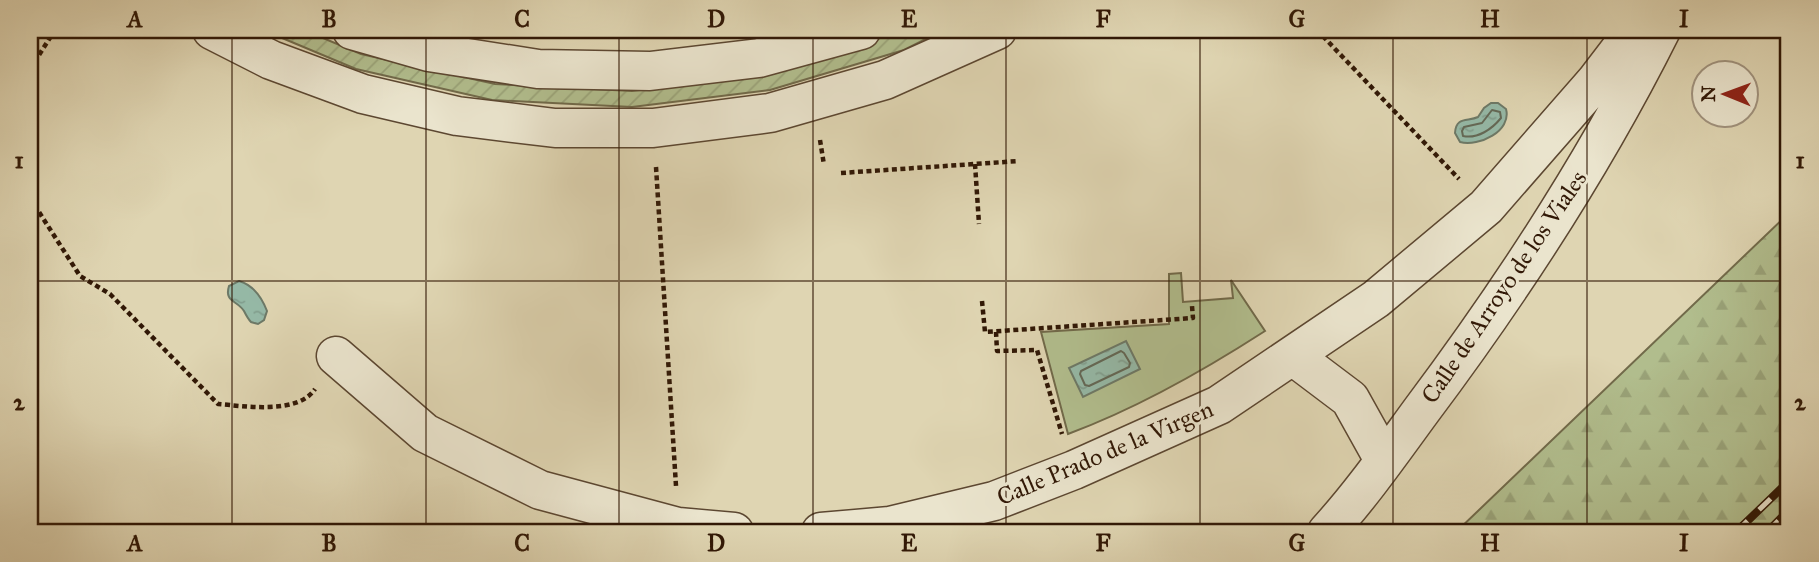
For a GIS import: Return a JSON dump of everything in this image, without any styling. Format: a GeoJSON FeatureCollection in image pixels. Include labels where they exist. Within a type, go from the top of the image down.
{"type":"FeatureCollection","features":[{"type":"Feature","properties":{"kind":"street"},"geometry":{"type":"LineString","coordinates":[[212,30],[271,60],[363,94],[457,116],[555,128],[653,128],[770,113],[885,80],[998,30]]}},
{"type":"Feature","properties":{"kind":"street"},"geometry":{"type":"LineString","coordinates":[[352,30],[429,52],[538,69],[650,71],[759,58],[861,30]]}},
{"type":"Feature","properties":{"kind":"street","name":"Calle de Arroyo de los Viales"},"geometry":{"type":"LineString","coordinates":[[1293,356],[1376,299],[1486,207],[1596,82],[1635,30]]}},
{"type":"Feature","properties":{"kind":"street","name":"Calle de Arroyo de los Viales"},"geometry":{"type":"LineString","coordinates":[[1327,532],[1454,367],[1527,262],[1630,92],[1661,30]]}},
{"type":"Feature","properties":{"kind":"street"},"geometry":{"type":"LineString","coordinates":[[336,356],[425,433],[540,490],[678,527],[734,532]]}},
{"type":"Feature","properties":{"kind":"street"},"geometry":{"type":"LineString","coordinates":[[1293,356],[1350,399],[1384,460]]}},
{"type":"Feature","properties":{"kind":"street","name":"Calle Prado de la Virgen"},"geometry":{"type":"LineString","coordinates":[[821,532],[890,526],[994,501],[1074,470],[1219,405],[1293,356]]}},
{"type":"Feature","properties":{"kind":"path"},"geometry":{"type":"LineString","coordinates":[[30,69],[55,30]]}},
{"type":"Feature","properties":{"kind":"path"},"geometry":{"type":"LineString","coordinates":[[1317,30],[1486,207]]}},
{"type":"Feature","properties":{"kind":"path"},"geometry":{"type":"LineString","coordinates":[[30,51],[38,57]]}},
{"type":"Feature","properties":{"kind":"path"},"geometry":{"type":"LineString","coordinates":[[653,128],[678,527]]}},
{"type":"Feature","properties":{"kind":"path"},"geometry":{"type":"LineString","coordinates":[[841,173],[1019,161]]}},
{"type":"Feature","properties":{"kind":"path"},"geometry":{"type":"LineString","coordinates":[[975,164],[979,223]]}},
{"type":"Feature","properties":{"kind":"path"},"geometry":{"type":"LineString","coordinates":[[30,198],[80,276],[110,295],[218,404],[272,409],[310,396],[336,356]]}},
{"type":"Feature","properties":{"kind":"path"},"geometry":{"type":"LineString","coordinates":[[982,302],[985,332],[1193,318],[1192,306]]}},
{"type":"Feature","properties":{"kind":"path"},"geometry":{"type":"LineString","coordinates":[[996,332],[997,351],[1037,350],[1074,470]]}},
{"type":"Feature","properties":{"kind":"green space"},"geometry":{"type":"Polygon","coordinates":[[[263,30],[304,30],[361,54],[495,84],[632,91],[767,74],[905,30],[944,30],[904,50],[770,90],[632,107],[492,100],[356,69],[263,30]]]}},
{"type":"Feature","properties":{"kind":"green space"},"geometry":{"type":"Polygon","coordinates":[[[1789,213],[1789,532],[1456,532],[1789,213]]]}},
{"type":"Feature","properties":{"kind":"green space"},"geometry":{"type":"Polygon","coordinates":[[[1181,273],[1183,302],[1233,298],[1231,280],[1265,331],[1170,388],[1120,413],[1068,434],[1041,332],[1169,324],[1169,274],[1181,273]]]}},
{"type":"Feature","properties":{"kind":"water"},"geometry":{"type":"Polygon","coordinates":[[[1491,103],[1498,103],[1506,109],[1504,124],[1484,140],[1460,142],[1455,133],[1458,124],[1463,120],[1478,117],[1491,103]]]}},
{"type":"Feature","properties":{"kind":"water"},"geometry":{"type":"Polygon","coordinates":[[[239,281],[253,289],[265,306],[267,311],[264,320],[258,324],[251,322],[241,307],[228,295],[229,286],[239,281]]]}},
{"type":"Feature","properties":{"kind":"water"},"geometry":{"type":"Polygon","coordinates":[[[1126,341],[1140,369],[1083,397],[1069,368],[1126,341]]]}},
{"type":"Feature","properties":{"kind":"railway"},"geometry":{"type":"LineString","coordinates":[[1736,532],[1789,481]]}},
{"type":"Feature","properties":{"kind":"railway"},"geometry":{"type":"LineString","coordinates":[[1767,532],[1789,510]]}}]}
